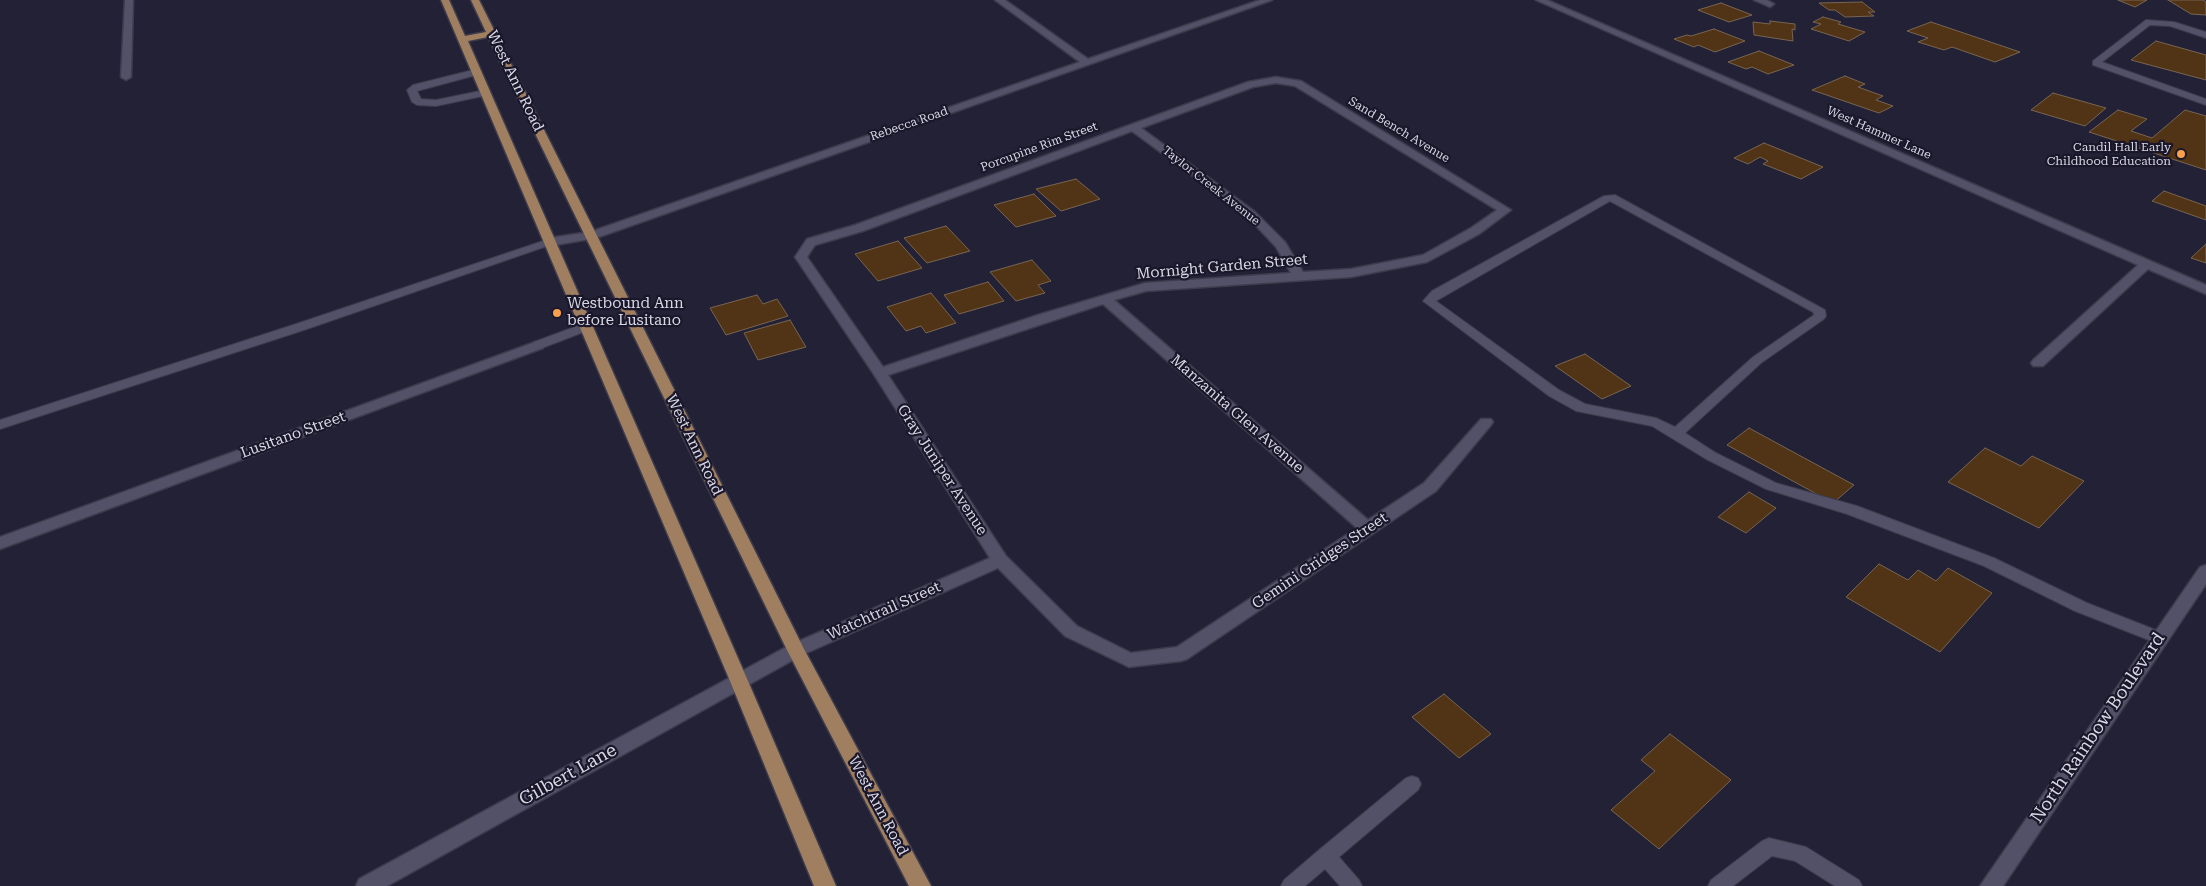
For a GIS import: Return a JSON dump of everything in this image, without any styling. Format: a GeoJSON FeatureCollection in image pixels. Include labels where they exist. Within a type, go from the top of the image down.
{"type":"FeatureCollection","features":[{"type":"Feature","properties":{"kind":"main road","name":"West Ann Road"},"geometry":{"type":"LineString","coordinates":[[445,0],[739,681],[825,886]]}},
{"type":"Feature","properties":{"kind":"main road","name":"West Ann Road"},"geometry":{"type":"LineString","coordinates":[[474,0],[796,650],[920,886]]}},
{"type":"Feature","properties":{"kind":"main road"},"geometry":{"type":"LineString","coordinates":[[462,40],[492,33]]}},
{"type":"Feature","properties":{"kind":"street"},"geometry":{"type":"LineString","coordinates":[[126,77],[129,0]]}},
{"type":"Feature","properties":{"kind":"street"},"geometry":{"type":"LineString","coordinates":[[999,0],[1086,62]]}},
{"type":"Feature","properties":{"kind":"street","name":"Rebecca Road"},"geometry":{"type":"LineString","coordinates":[[549,242],[592,235],[1268,0]]}},
{"type":"Feature","properties":{"kind":"street","name":"West Hammer Lane"},"geometry":{"type":"LineString","coordinates":[[1540,0],[2206,290]]}},
{"type":"Feature","properties":{"kind":"street"},"geometry":{"type":"LineString","coordinates":[[1758,0],[1770,4]]}},
{"type":"Feature","properties":{"kind":"street","name":"Porcupine Rim Street"},"geometry":{"type":"LineString","coordinates":[[811,242],[859,228],[1251,84],[1276,80]]}},
{"type":"Feature","properties":{"kind":"street","name":"Sand Bench Avenue"},"geometry":{"type":"LineString","coordinates":[[1276,80],[1298,83],[1504,210]]}},
{"type":"Feature","properties":{"kind":"street","name":"Taylor Creek Avenue"},"geometry":{"type":"LineString","coordinates":[[1133,127],[1251,214],[1281,245],[1299,276]]}},
{"type":"Feature","properties":{"kind":"street","name":"Mornight Garden Street"},"geometry":{"type":"LineString","coordinates":[[880,373],[1043,318],[1146,287],[1351,273],[1427,258],[1475,231],[1504,210]]}},
{"type":"Feature","properties":{"kind":"street","name":"Gray Juniper Avenue"},"geometry":{"type":"LineString","coordinates":[[811,242],[801,257],[880,373],[1000,560],[1071,631],[1129,660]]}},
{"type":"Feature","properties":{"kind":"street"},"geometry":{"type":"LineString","coordinates":[[2038,363],[2146,264]]}},
{"type":"Feature","properties":{"kind":"street","name":"Manzanita Glen Avenue"},"geometry":{"type":"LineString","coordinates":[[1106,299],[1368,529]]}},
{"type":"Feature","properties":{"kind":"street","name":"Lusitano Street"},"geometry":{"type":"LineString","coordinates":[[0,543],[538,345]]}},
{"type":"Feature","properties":{"kind":"street","name":"Gemini Gridges Street"},"geometry":{"type":"LineString","coordinates":[[1129,660],[1181,654],[1430,487],[1486,422]]}},
{"type":"Feature","properties":{"kind":"street","name":"Watchtrail Street"},"geometry":{"type":"LineString","coordinates":[[769,664],[796,650],[1000,560]]}},
{"type":"Feature","properties":{"kind":"street","name":"North Rainbow Boulevard"},"geometry":{"type":"LineString","coordinates":[[1991,886],[2206,571]]}},
{"type":"Feature","properties":{"kind":"street","name":"Gilbert Lane"},"geometry":{"type":"LineString","coordinates":[[367,886],[769,664]]}},
{"type":"Feature","properties":{"kind":"lane"},"geometry":{"type":"LineString","coordinates":[[2204,99],[2096,63],[2149,22],[2171,24],[2206,35]]}},
{"type":"Feature","properties":{"kind":"lane"},"geometry":{"type":"LineString","coordinates":[[477,72],[416,87],[412,90],[416,102],[436,104],[485,93]]}},
{"type":"Feature","properties":{"kind":"lane"},"geometry":{"type":"LineString","coordinates":[[1676,434],[1757,360],[1820,316],[1819,310],[1614,198],[1608,198],[1436,294],[1429,301],[1554,393],[1581,408],[1656,422],[1711,456],[1771,486],[1852,510],[1990,562],[2081,607],[2160,638]]}},
{"type":"Feature","properties":{"kind":"lane"},"geometry":{"type":"LineString","coordinates":[[0,424],[303,326],[549,242]]}},
{"type":"Feature","properties":{"kind":"lane","name":"Lusitano Street"},"geometry":{"type":"LineString","coordinates":[[538,345],[586,327]]}},
{"type":"Feature","properties":{"kind":"lane"},"geometry":{"type":"LineString","coordinates":[[1291,886],[1412,784]]}},
{"type":"Feature","properties":{"kind":"lane"},"geometry":{"type":"LineString","coordinates":[[1718,886],[1769,847],[1799,854],[1852,886]]}},
{"type":"Feature","properties":{"kind":"lane"},"geometry":{"type":"LineString","coordinates":[[1326,856],[1352,886]]}},
{"type":"Feature","properties":{"kind":"building"},"geometry":{"type":"Polygon","coordinates":[[[2118,0],[2147,0],[2135,7],[2118,0]]]}},
{"type":"Feature","properties":{"kind":"building"},"geometry":{"type":"Polygon","coordinates":[[[2168,0],[2203,0],[2206,2],[2206,15],[2191,14],[2168,0]]]}},
{"type":"Feature","properties":{"kind":"building"},"geometry":{"type":"Polygon","coordinates":[[[1862,2],[1875,12],[1868,12],[1874,16],[1845,17],[1819,3],[1862,2]]]}},
{"type":"Feature","properties":{"kind":"building"},"geometry":{"type":"Polygon","coordinates":[[[1721,3],[1752,15],[1729,22],[1698,10],[1721,3]]]}},
{"type":"Feature","properties":{"kind":"building"},"geometry":{"type":"Polygon","coordinates":[[[1823,17],[1841,22],[1838,24],[1865,32],[1849,41],[1811,29],[1821,24],[1813,22],[1823,17]]]}},
{"type":"Feature","properties":{"kind":"building"},"geometry":{"type":"Polygon","coordinates":[[[1770,21],[1795,24],[1795,30],[1792,29],[1793,41],[1754,35],[1753,22],[1770,24],[1770,21]]]}},
{"type":"Feature","properties":{"kind":"building"},"geometry":{"type":"Polygon","coordinates":[[[1931,22],[2020,52],[1995,62],[1952,47],[1944,50],[1918,42],[1928,38],[1907,31],[1931,22]]]}},
{"type":"Feature","properties":{"kind":"building"},"geometry":{"type":"Polygon","coordinates":[[[1714,29],[1745,41],[1715,52],[1698,45],[1694,47],[1674,39],[1687,35],[1691,36],[1714,29]]]}},
{"type":"Feature","properties":{"kind":"building"},"geometry":{"type":"Polygon","coordinates":[[[2156,41],[2206,55],[2206,80],[2131,60],[2156,41]]]}},
{"type":"Feature","properties":{"kind":"building"},"geometry":{"type":"Polygon","coordinates":[[[1759,51],[1794,65],[1768,74],[1752,67],[1746,69],[1728,62],[1759,51]]]}},
{"type":"Feature","properties":{"kind":"building"},"geometry":{"type":"Polygon","coordinates":[[[1845,76],[1865,84],[1858,87],[1883,96],[1876,100],[1893,106],[1879,113],[1812,90],[1845,76]]]}},
{"type":"Feature","properties":{"kind":"building"},"geometry":{"type":"Polygon","coordinates":[[[2053,93],[2106,108],[2085,126],[2031,110],[2053,93]]]}},
{"type":"Feature","properties":{"kind":"building","name":"Candil Hall Early Childhood Education"},"geometry":{"type":"Polygon","coordinates":[[[2118,110],[2147,119],[2131,131],[2152,138],[2185,110],[2206,116],[2206,170],[2089,132],[2118,110]]]}},
{"type":"Feature","properties":{"kind":"building"},"geometry":{"type":"Polygon","coordinates":[[[1764,143],[1823,167],[1801,179],[1763,164],[1768,161],[1760,157],[1748,164],[1734,158],[1764,143]]]}},
{"type":"Feature","properties":{"kind":"building"},"geometry":{"type":"Polygon","coordinates":[[[1076,179],[1100,199],[1061,211],[1036,189],[1076,179]]]}},
{"type":"Feature","properties":{"kind":"building"},"geometry":{"type":"Polygon","coordinates":[[[2164,191],[2206,206],[2206,220],[2152,201],[2164,191]]]}},
{"type":"Feature","properties":{"kind":"building"},"geometry":{"type":"Polygon","coordinates":[[[1034,194],[1056,216],[1016,227],[994,205],[1034,194]]]}},
{"type":"Feature","properties":{"kind":"building"},"geometry":{"type":"Polygon","coordinates":[[[946,226],[970,251],[927,263],[904,238],[946,226]]]}},
{"type":"Feature","properties":{"kind":"building"},"geometry":{"type":"Polygon","coordinates":[[[898,241],[922,268],[878,281],[855,254],[898,241]]]}},
{"type":"Feature","properties":{"kind":"building"},"geometry":{"type":"Polygon","coordinates":[[[2206,244],[2206,263],[2191,258],[2206,244]]]}},
{"type":"Feature","properties":{"kind":"building"},"geometry":{"type":"Polygon","coordinates":[[[1032,260],[1051,281],[1038,285],[1045,293],[1016,301],[990,272],[1032,260]]]}},
{"type":"Feature","properties":{"kind":"building"},"geometry":{"type":"Polygon","coordinates":[[[988,282],[1004,301],[959,314],[944,295],[988,282]]]}},
{"type":"Feature","properties":{"kind":"building"},"geometry":{"type":"Polygon","coordinates":[[[931,293],[956,323],[926,333],[921,326],[906,331],[887,307],[931,293]]]}},
{"type":"Feature","properties":{"kind":"building"},"geometry":{"type":"Polygon","coordinates":[[[757,295],[763,304],[777,299],[788,316],[726,335],[710,308],[757,295]]]}},
{"type":"Feature","properties":{"kind":"building"},"geometry":{"type":"Polygon","coordinates":[[[790,320],[806,347],[758,360],[744,333],[790,320]]]}},
{"type":"Feature","properties":{"kind":"building"},"geometry":{"type":"Polygon","coordinates":[[[1585,354],[1631,386],[1602,399],[1555,366],[1585,354]]]}},
{"type":"Feature","properties":{"kind":"building"},"geometry":{"type":"Polygon","coordinates":[[[1749,428],[1854,485],[1833,503],[1727,445],[1749,428]]]}},
{"type":"Feature","properties":{"kind":"building"},"geometry":{"type":"Polygon","coordinates":[[[1985,448],[2021,466],[2032,456],[2084,481],[2039,528],[1948,482],[1985,448]]]}},
{"type":"Feature","properties":{"kind":"building"},"geometry":{"type":"Polygon","coordinates":[[[1749,492],[1776,508],[1746,533],[1718,517],[1749,492]]]}},
{"type":"Feature","properties":{"kind":"building"},"geometry":{"type":"Polygon","coordinates":[[[1879,564],[1908,580],[1918,570],[1936,581],[1948,568],[1992,593],[1940,652],[1846,597],[1879,564]]]}},
{"type":"Feature","properties":{"kind":"building"},"geometry":{"type":"Polygon","coordinates":[[[1444,694],[1491,734],[1459,758],[1412,717],[1444,694]]]}},
{"type":"Feature","properties":{"kind":"building"},"geometry":{"type":"Polygon","coordinates":[[[1670,734],[1731,780],[1659,849],[1611,810],[1655,771],[1641,760],[1670,734]]]}},
{"type":"Feature","properties":{"kind":"place","name":"Candil Hall Early Childhood Education"},"geometry":{"type":"Point","coordinates":[2181,154]}},
{"type":"Feature","properties":{"kind":"place","name":"Westbound Ann before Lusitano"},"geometry":{"type":"Point","coordinates":[557,313]}}]}
